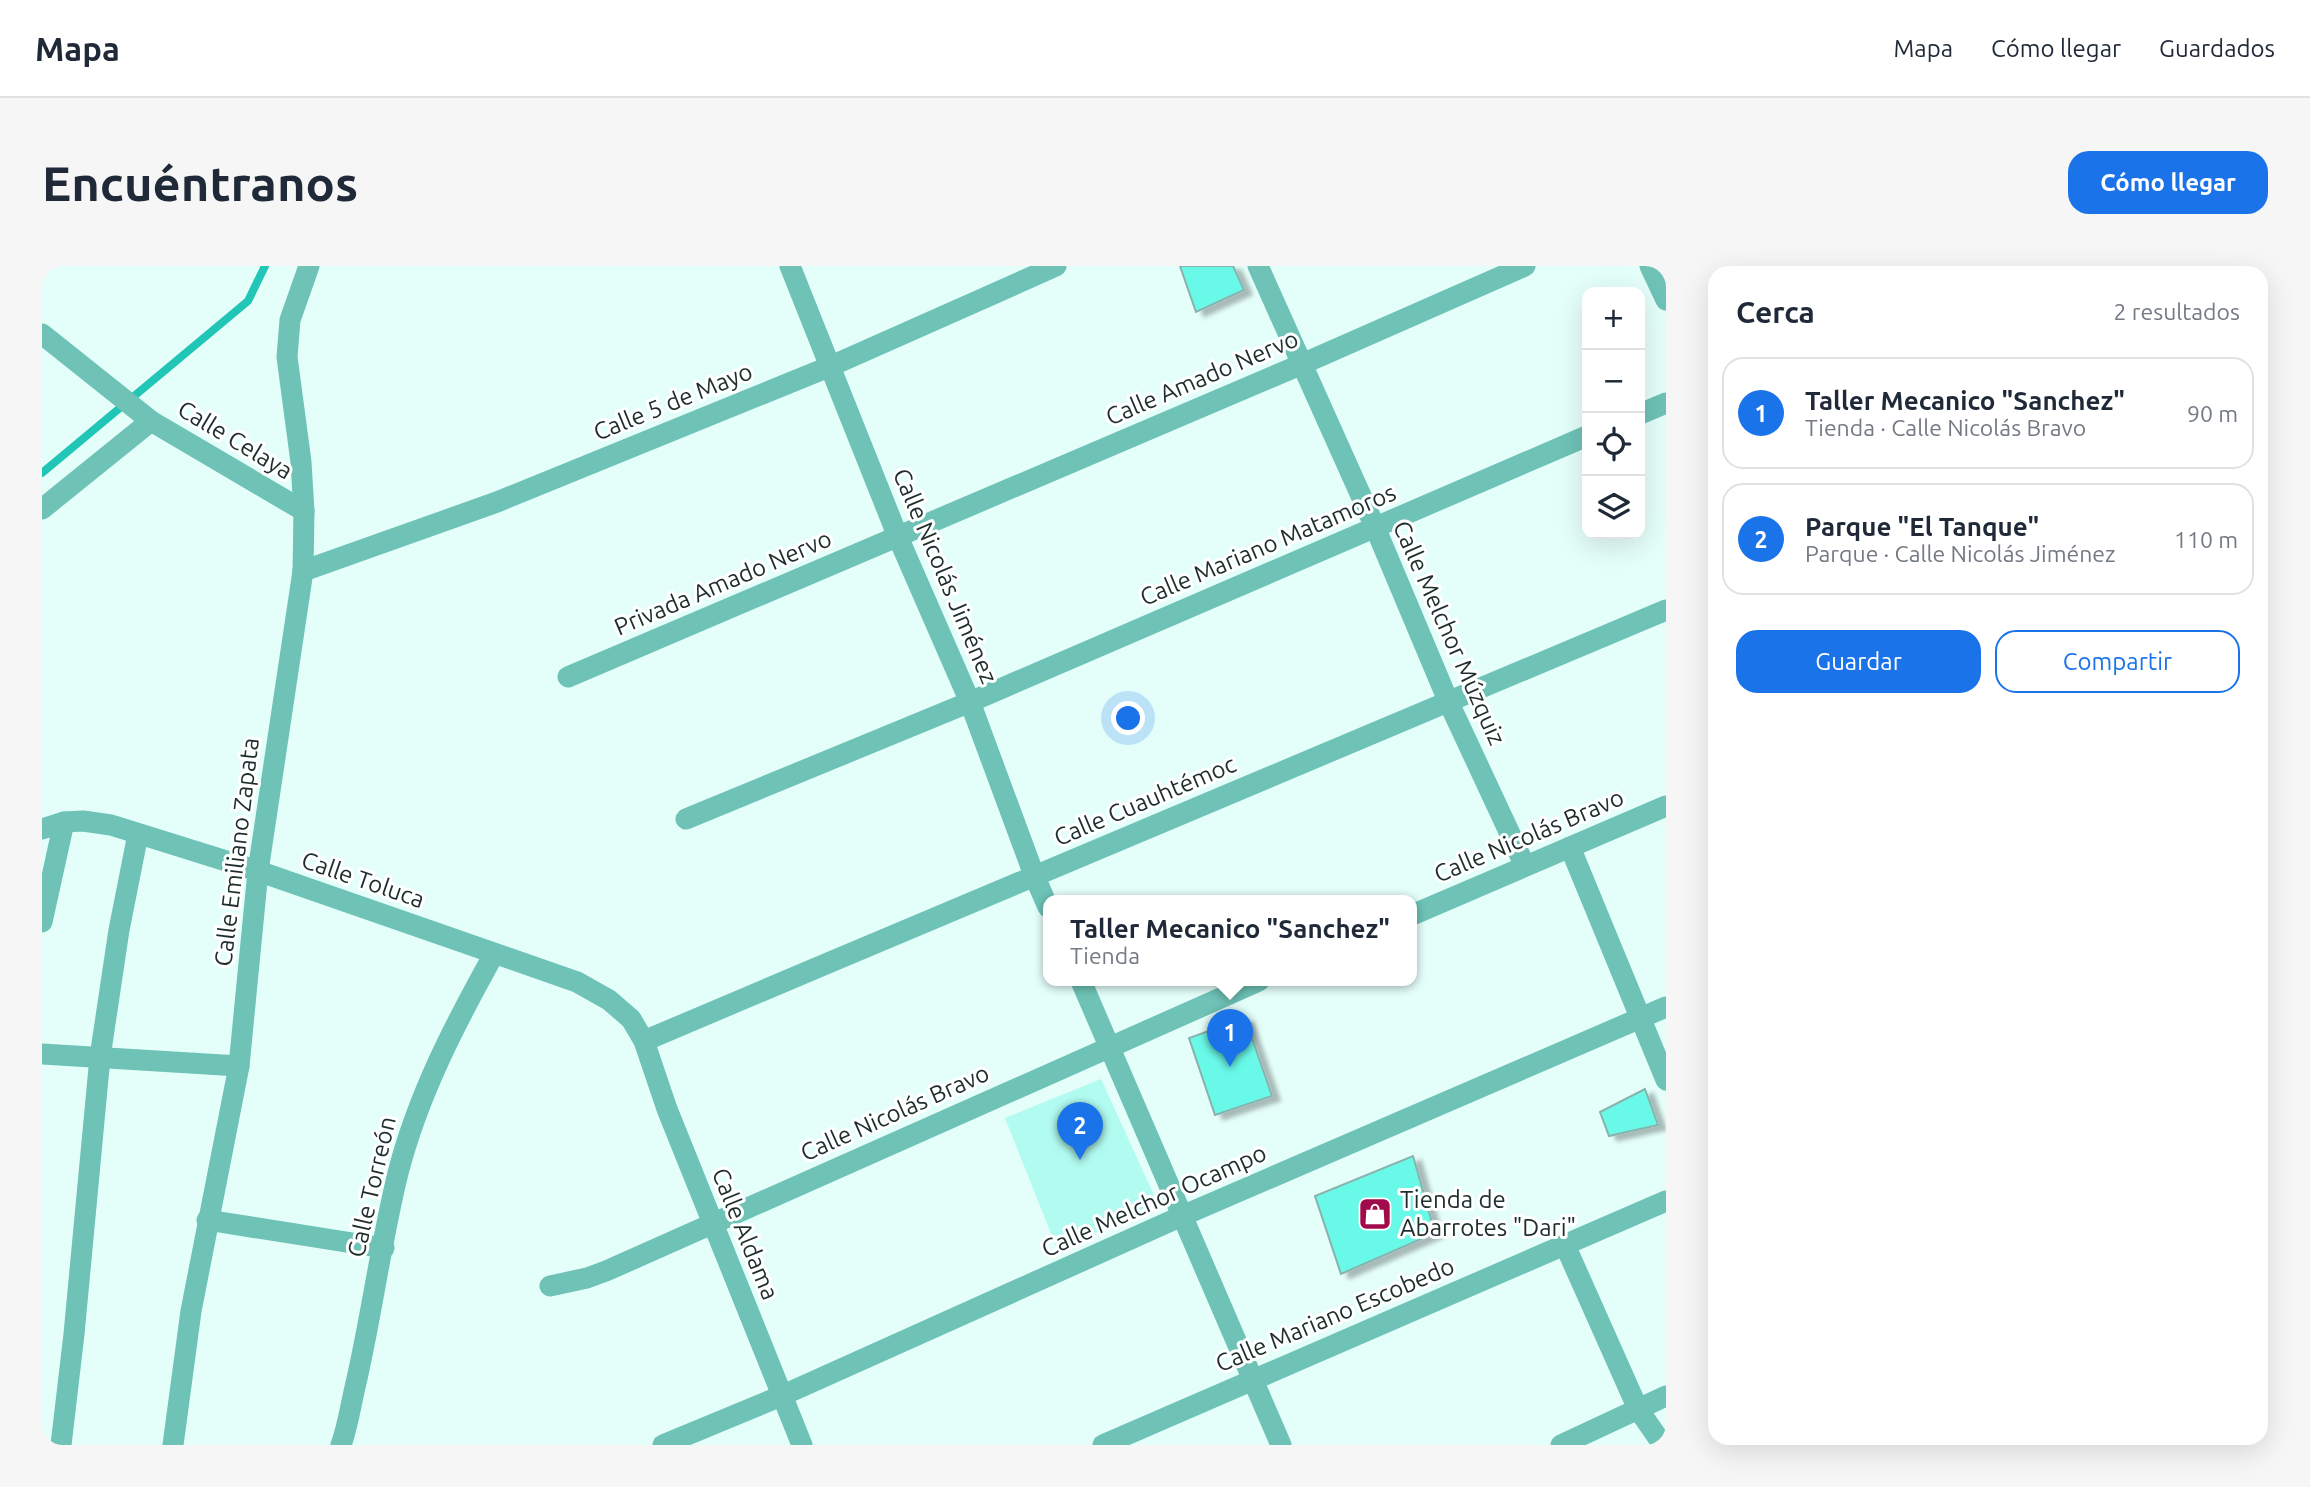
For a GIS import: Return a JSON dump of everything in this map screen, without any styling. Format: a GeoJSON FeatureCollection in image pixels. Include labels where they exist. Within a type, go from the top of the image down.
{"type":"FeatureCollection","features":[{"type":"Feature","properties":{"kind":"street","name":"Calle Emiliano Zapata"},"geometry":{"type":"LineString","coordinates":[[173,1445],[191,1311],[239,1066],[258,871],[303,571],[304,511],[301,462],[287,357],[290,320],[309,266]]}},
{"type":"Feature","properties":{"kind":"street","name":"Calle Nicolás Jiménez"},"geometry":{"type":"LineString","coordinates":[[790,266],[898,537],[970,702],[1043,896]]}},
{"type":"Feature","properties":{"kind":"street","name":"Calle 5 de Mayo"},"geometry":{"type":"LineString","coordinates":[[303,571],[497,502],[831,366],[1056,266]]}},
{"type":"Feature","properties":{"kind":"street","name":"Calle Melchor Múzquiz"},"geometry":{"type":"LineString","coordinates":[[1258,266],[1300,365],[1375,527],[1449,703],[1525,866]]}},
{"type":"Feature","properties":{"kind":"street","name":"Calle Amado Nervo"},"geometry":{"type":"LineString","coordinates":[[898,537],[1525,266]]}},
{"type":"Feature","properties":{"kind":"street"},"geometry":{"type":"LineString","coordinates":[[1650,266],[1666,300]]}},
{"type":"Feature","properties":{"kind":"street"},"geometry":{"type":"LineString","coordinates":[[42,334],[151,421]]}},
{"type":"Feature","properties":{"kind":"street"},"geometry":{"type":"LineString","coordinates":[[1642,413],[1666,402]]}},
{"type":"Feature","properties":{"kind":"street","name":"Calle Celaya"},"geometry":{"type":"LineString","coordinates":[[42,509],[151,421],[304,511]]}},
{"type":"Feature","properties":{"kind":"street","name":"Calle Mariano Matamoros"},"geometry":{"type":"LineString","coordinates":[[686,819],[970,702],[1582,438]]}},
{"type":"Feature","properties":{"kind":"street","name":"Privada Amado Nervo"},"geometry":{"type":"LineString","coordinates":[[568,677],[898,537]]}},
{"type":"Feature","properties":{"kind":"street","name":"Calle Cuauhtémoc"},"geometry":{"type":"LineString","coordinates":[[643,1041],[1666,610]]}},
{"type":"Feature","properties":{"kind":"street","name":"Calle Nicolás Bravo"},"geometry":{"type":"LineString","coordinates":[[1417,913],[1666,806]]}},
{"type":"Feature","properties":{"kind":"street"},"geometry":{"type":"LineString","coordinates":[[42,922],[64,822]]}},
{"type":"Feature","properties":{"kind":"street","name":"Calle Toluca"},"geometry":{"type":"LineString","coordinates":[[42,829],[64,822],[111,825],[258,871],[577,982],[609,1000],[631,1019],[643,1041]]}},
{"type":"Feature","properties":{"kind":"street"},"geometry":{"type":"LineString","coordinates":[[61,1445],[100,1056],[119,930],[138,834]]}},
{"type":"Feature","properties":{"kind":"street"},"geometry":{"type":"LineString","coordinates":[[1570,847],[1666,1080]]}},
{"type":"Feature","properties":{"kind":"street","name":"Calle Torreón"},"geometry":{"type":"LineString","coordinates":[[341,1445],[371,1320],[398,1174],[415,1117],[458,1019],[494,954]]}},
{"type":"Feature","properties":{"kind":"street"},"geometry":{"type":"LineString","coordinates":[[1083,986],[1281,1445]]}},
{"type":"Feature","properties":{"kind":"street","name":"Calle Nicolás Bravo"},"geometry":{"type":"LineString","coordinates":[[550,1286],[597,1275],[1247,986]]}},
{"type":"Feature","properties":{"kind":"street","name":"Calle Melchor Ocampo"},"geometry":{"type":"LineString","coordinates":[[663,1445],[780,1396],[1182,1216],[1666,1007]]}},
{"type":"Feature","properties":{"kind":"street","name":"Calle Aldama"},"geometry":{"type":"LineString","coordinates":[[643,1041],[667,1109],[780,1396],[802,1445]]}},
{"type":"Feature","properties":{"kind":"street"},"geometry":{"type":"LineString","coordinates":[[42,1054],[239,1066]]}},
{"type":"Feature","properties":{"kind":"street","name":"Calle Mariano Escobedo"},"geometry":{"type":"LineString","coordinates":[[1102,1445],[1666,1201]]}},
{"type":"Feature","properties":{"kind":"street"},"geometry":{"type":"LineString","coordinates":[[207,1220],[384,1248]]}},
{"type":"Feature","properties":{"kind":"street"},"geometry":{"type":"LineString","coordinates":[[1565,1245],[1638,1409],[1663,1445]]}},
{"type":"Feature","properties":{"kind":"street"},"geometry":{"type":"LineString","coordinates":[[1561,1445],[1666,1396]]}},
{"type":"Feature","properties":{"kind":"green space"},"geometry":{"type":"Polygon","coordinates":[[[1101,1079],[1157,1202],[1058,1251],[1005,1118],[1101,1079]]]}},
{"type":"Feature","properties":{"kind":"building"},"geometry":{"type":"Polygon","coordinates":[[[1180,266],[1233,266],[1244,290],[1196,312],[1180,266]]]}},
{"type":"Feature","properties":{"kind":"building"},"geometry":{"type":"Polygon","coordinates":[[[1245,1018],[1272,1096],[1215,1115],[1189,1038],[1245,1018]]]}},
{"type":"Feature","properties":{"kind":"building"},"geometry":{"type":"Polygon","coordinates":[[[1645,1089],[1658,1125],[1609,1136],[1600,1112],[1645,1089]]]}},
{"type":"Feature","properties":{"kind":"building","name":"Tienda de Abarrotes \"Dari\""},"geometry":{"type":"Polygon","coordinates":[[[1413,1156],[1435,1233],[1341,1274],[1315,1196],[1413,1156]]]}},
{"type":"Feature","properties":{"kind":"waterway"},"geometry":{"type":"LineString","coordinates":[[42,473],[248,301],[265,266]]}},
{"type":"Feature","properties":{"kind":"place","name":"Taller Mecanico \"Sanchez\""},"geometry":{"type":"Point","coordinates":[1230,1067]}},
{"type":"Feature","properties":{"kind":"place","name":"Parque \"El Tanque\""},"geometry":{"type":"Point","coordinates":[1080,1160]}},
{"type":"Feature","properties":{"kind":"place","name":"Tienda de Abarrotes \"Dari\""},"geometry":{"type":"Point","coordinates":[1375,1214]}}]}
